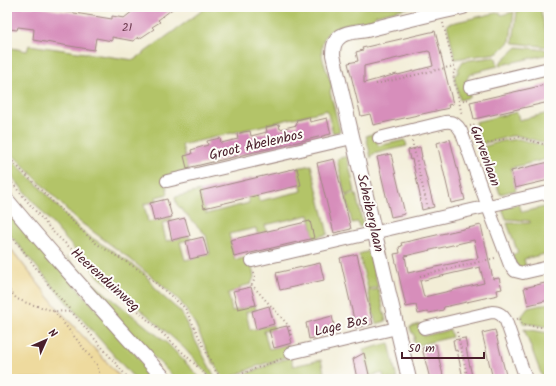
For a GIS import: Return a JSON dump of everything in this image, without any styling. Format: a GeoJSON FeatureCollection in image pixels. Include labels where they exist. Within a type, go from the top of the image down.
{"type":"FeatureCollection","features":[{"type":"Feature","properties":{"kind":"street"},"geometry":{"type":"LineString","coordinates":[[441,12],[463,7]]}},
{"type":"Feature","properties":{"kind":"street","name":"Scheiberglaan"},"geometry":{"type":"LineString","coordinates":[[409,379],[333,55],[337,40],[340,36],[345,34],[441,12]]}},
{"type":"Feature","properties":{"kind":"street"},"geometry":{"type":"LineString","coordinates":[[470,93],[549,68]]}},
{"type":"Feature","properties":{"kind":"street","name":"Gurvenlaan"},"geometry":{"type":"LineString","coordinates":[[379,138],[450,121],[456,124],[461,131],[510,264],[515,271],[523,273],[549,267]]}},
{"type":"Feature","properties":{"kind":"street","name":"Groot Abelenbos"},"geometry":{"type":"LineString","coordinates":[[167,181],[352,138]]}},
{"type":"Feature","properties":{"kind":"street"},"geometry":{"type":"LineString","coordinates":[[252,261],[549,192]]}},
{"type":"Feature","properties":{"kind":"street","name":"Heerenduinweg"},"geometry":{"type":"LineString","coordinates":[[7,200],[88,296],[165,379]]}},
{"type":"Feature","properties":{"kind":"street"},"geometry":{"type":"LineString","coordinates":[[424,328],[492,312],[499,313],[504,316],[526,379]]}},
{"type":"Feature","properties":{"kind":"street","name":"Lage Bos"},"geometry":{"type":"LineString","coordinates":[[289,355],[397,328]]}},
{"type":"Feature","properties":{"kind":"path"},"geometry":{"type":"LineString","coordinates":[[441,12],[454,66],[455,72],[453,74],[463,117]]}},
{"type":"Feature","properties":{"kind":"path"},"geometry":{"type":"LineString","coordinates":[[376,84],[454,66]]}},
{"type":"Feature","properties":{"kind":"path"},"geometry":{"type":"LineString","coordinates":[[459,101],[470,93]]}},
{"type":"Feature","properties":{"kind":"path"},"geometry":{"type":"LineString","coordinates":[[466,127],[474,125],[481,146],[500,140],[519,137],[549,146]]}},
{"type":"Feature","properties":{"kind":"path"},"geometry":{"type":"LineString","coordinates":[[410,130],[430,220]]}},
{"type":"Feature","properties":{"kind":"path"},"geometry":{"type":"LineString","coordinates":[[7,156],[97,244],[144,273],[185,308],[215,370],[222,379]]}},
{"type":"Feature","properties":{"kind":"path","name":"Heerenduinweg"},"geometry":{"type":"LineString","coordinates":[[7,177],[53,232],[177,347],[209,379]]}},
{"type":"Feature","properties":{"kind":"path"},"geometry":{"type":"LineString","coordinates":[[7,230],[48,284],[129,379]]}},
{"type":"Feature","properties":{"kind":"path"},"geometry":{"type":"LineString","coordinates":[[420,276],[506,255]]}},
{"type":"Feature","properties":{"kind":"path"},"geometry":{"type":"LineString","coordinates":[[228,379],[289,355],[290,346],[293,345],[289,326],[252,285]]}},
{"type":"Feature","properties":{"kind":"path"},"geometry":{"type":"LineString","coordinates":[[7,288],[17,299],[54,311],[71,312]]}},
{"type":"Feature","properties":{"kind":"path"},"geometry":{"type":"LineString","coordinates":[[54,311],[97,365],[101,379]]}},
{"type":"Feature","properties":{"kind":"path"},"geometry":{"type":"LineString","coordinates":[[506,321],[520,318],[523,325],[549,328]]}},
{"type":"Feature","properties":{"kind":"path"},"geometry":{"type":"LineString","coordinates":[[455,321],[468,379]]}},
{"type":"Feature","properties":{"kind":"green space"},"geometry":{"type":"Polygon","coordinates":[[[207,7],[211,9],[213,7],[412,7],[376,15],[372,20],[346,24],[331,31],[325,36],[322,44],[322,54],[332,86],[330,92],[340,131],[333,133],[327,110],[182,145],[188,171],[165,177],[168,194],[156,197],[157,201],[144,204],[148,222],[171,217],[172,221],[162,223],[166,241],[189,236],[190,240],[180,242],[185,260],[210,254],[206,235],[177,205],[175,197],[200,191],[206,214],[249,203],[244,181],[253,178],[259,201],[302,191],[297,168],[311,165],[328,234],[314,238],[309,215],[265,225],[270,248],[261,250],[256,228],[229,234],[235,260],[250,257],[254,277],[251,284],[240,287],[240,290],[228,293],[232,311],[255,305],[256,310],[246,312],[250,330],[273,325],[274,329],[264,331],[269,349],[288,344],[290,355],[226,379],[224,379],[212,361],[195,324],[180,301],[130,259],[76,219],[7,149],[7,47],[27,51],[29,45],[134,60],[207,7]]]}},
{"type":"Feature","properties":{"kind":"green space"},"geometry":{"type":"Polygon","coordinates":[[[520,7],[540,7],[549,47],[513,42],[517,11],[521,10],[520,7]]]}},
{"type":"Feature","properties":{"kind":"green space"},"geometry":{"type":"Polygon","coordinates":[[[500,12],[501,15],[514,12],[510,41],[498,53],[455,59],[447,24],[500,12]]]}},
{"type":"Feature","properties":{"kind":"green space"},"geometry":{"type":"Polygon","coordinates":[[[517,47],[549,50],[549,54],[501,65],[500,63],[517,47]]]}},
{"type":"Feature","properties":{"kind":"green space"},"geometry":{"type":"Polygon","coordinates":[[[496,58],[498,66],[471,74],[467,79],[470,97],[460,100],[454,76],[459,72],[458,69],[463,61],[496,58]]]}},
{"type":"Feature","properties":{"kind":"green space"},"geometry":{"type":"Polygon","coordinates":[[[517,112],[519,120],[549,113],[549,144],[519,136],[511,136],[482,144],[475,122],[517,112]]]}},
{"type":"Feature","properties":{"kind":"green space"},"geometry":{"type":"Polygon","coordinates":[[[376,133],[378,146],[405,140],[407,146],[373,154],[371,158],[366,136],[376,133]]]}},
{"type":"Feature","properties":{"kind":"green space"},"geometry":{"type":"Polygon","coordinates":[[[519,139],[549,147],[549,159],[548,155],[545,156],[546,159],[511,168],[516,190],[500,194],[483,147],[502,141],[519,139]]]}},
{"type":"Feature","properties":{"kind":"green space"},"geometry":{"type":"Polygon","coordinates":[[[7,155],[37,184],[73,223],[87,235],[144,273],[160,294],[181,312],[216,379],[212,379],[184,348],[151,318],[99,277],[7,171],[7,155]]]}},
{"type":"Feature","properties":{"kind":"green space"},"geometry":{"type":"Polygon","coordinates":[[[347,156],[355,192],[345,195],[337,159],[347,156]]]}},
{"type":"Feature","properties":{"kind":"green space"},"geometry":{"type":"Polygon","coordinates":[[[356,194],[363,226],[359,227],[358,222],[352,223],[346,196],[356,194]]]}},
{"type":"Feature","properties":{"kind":"green space"},"geometry":{"type":"Polygon","coordinates":[[[519,204],[522,212],[549,206],[549,253],[524,259],[526,267],[518,267],[511,255],[518,253],[507,223],[530,223],[530,221],[506,219],[502,208],[519,204]]]}},
{"type":"Feature","properties":{"kind":"green space"},"geometry":{"type":"Polygon","coordinates":[[[7,207],[157,379],[135,379],[55,289],[7,231],[7,207]]]}},
{"type":"Feature","properties":{"kind":"green space"},"geometry":{"type":"Polygon","coordinates":[[[369,251],[378,287],[368,289],[359,254],[369,251]]]}},
{"type":"Feature","properties":{"kind":"green space"},"geometry":{"type":"Polygon","coordinates":[[[66,257],[89,280],[168,344],[201,379],[176,379],[136,339],[100,299],[66,257]]]}},
{"type":"Feature","properties":{"kind":"green space"},"geometry":{"type":"Polygon","coordinates":[[[378,289],[386,321],[376,324],[368,291],[378,289]]]}},
{"type":"Feature","properties":{"kind":"green space"},"geometry":{"type":"Polygon","coordinates":[[[549,303],[549,327],[523,323],[521,317],[528,308],[549,303]]]}},
{"type":"Feature","properties":{"kind":"green space"},"geometry":{"type":"Polygon","coordinates":[[[420,324],[423,336],[450,330],[452,337],[418,345],[416,349],[413,339],[415,339],[410,327],[420,324]]]}},
{"type":"Feature","properties":{"kind":"green space"},"geometry":{"type":"Polygon","coordinates":[[[524,329],[549,333],[549,359],[547,359],[549,379],[543,379],[524,329]]]}},
{"type":"Feature","properties":{"kind":"green space"},"geometry":{"type":"Polygon","coordinates":[[[389,343],[397,379],[384,379],[383,373],[370,376],[363,350],[389,343]]]}},
{"type":"Feature","properties":{"kind":"green space"},"geometry":{"type":"Polygon","coordinates":[[[291,358],[293,366],[321,360],[326,379],[233,379],[271,364],[291,358]]]}},
{"type":"Feature","properties":{"kind":"sand"},"geometry":{"type":"Polygon","coordinates":[[[7,244],[59,310],[122,379],[7,379],[7,244]]]}},
{"type":"Feature","properties":{"kind":"building"},"geometry":{"type":"Polygon","coordinates":[[[10,7],[37,7],[112,19],[112,16],[124,18],[138,7],[175,7],[158,20],[160,22],[152,27],[154,29],[139,39],[138,37],[133,41],[112,37],[112,41],[96,38],[94,50],[33,40],[34,29],[18,27],[17,30],[9,29],[9,25],[7,25],[7,9],[10,7]]]}},
{"type":"Feature","properties":{"kind":"building"},"geometry":{"type":"Polygon","coordinates":[[[435,31],[453,104],[448,105],[449,108],[373,125],[370,114],[361,116],[348,63],[358,61],[356,52],[363,50],[362,48],[435,31]],[[428,51],[364,66],[364,83],[433,66],[430,52],[428,51]]]}},
{"type":"Feature","properties":{"kind":"building"},"geometry":{"type":"Polygon","coordinates":[[[549,84],[549,102],[474,119],[470,102],[549,84]]]}},
{"type":"Feature","properties":{"kind":"building"},"geometry":{"type":"Polygon","coordinates":[[[309,117],[310,122],[327,118],[331,134],[187,168],[184,156],[192,154],[191,150],[208,145],[207,141],[220,138],[221,143],[238,139],[237,134],[250,131],[251,136],[267,132],[266,127],[279,124],[280,129],[297,125],[296,120],[309,117]]]}},
{"type":"Feature","properties":{"kind":"building"},"geometry":{"type":"Polygon","coordinates":[[[450,139],[465,200],[451,203],[437,143],[450,139]]]}},
{"type":"Feature","properties":{"kind":"building"},"geometry":{"type":"Polygon","coordinates":[[[420,147],[421,157],[434,207],[422,210],[412,159],[410,160],[408,150],[420,147]]]}},
{"type":"Feature","properties":{"kind":"building"},"geometry":{"type":"Polygon","coordinates":[[[391,154],[405,214],[391,217],[377,157],[391,154]]]}},
{"type":"Feature","properties":{"kind":"building"},"geometry":{"type":"Polygon","coordinates":[[[334,159],[351,229],[334,233],[317,163],[334,159]]]}},
{"type":"Feature","properties":{"kind":"building"},"geometry":{"type":"Polygon","coordinates":[[[549,162],[549,180],[515,188],[511,171],[549,162]]]}},
{"type":"Feature","properties":{"kind":"building"},"geometry":{"type":"Polygon","coordinates":[[[297,168],[301,185],[204,208],[200,191],[297,168]]]}},
{"type":"Feature","properties":{"kind":"building"},"geometry":{"type":"Polygon","coordinates":[[[167,199],[172,217],[154,221],[150,203],[167,199]]]}},
{"type":"Feature","properties":{"kind":"building"},"geometry":{"type":"Polygon","coordinates":[[[185,218],[190,236],[172,240],[168,222],[185,218]]]}},
{"type":"Feature","properties":{"kind":"building"},"geometry":{"type":"Polygon","coordinates":[[[310,221],[314,238],[234,257],[230,240],[310,221]]]}},
{"type":"Feature","properties":{"kind":"building"},"geometry":{"type":"Polygon","coordinates":[[[481,225],[493,279],[499,278],[502,289],[497,290],[498,295],[444,307],[443,310],[418,314],[416,305],[406,307],[394,254],[400,253],[399,247],[402,246],[401,243],[481,225]],[[474,240],[405,256],[408,273],[478,258],[474,240]],[[480,267],[420,281],[424,297],[484,283],[480,267]]]}},
{"type":"Feature","properties":{"kind":"building"},"geometry":{"type":"Polygon","coordinates":[[[203,237],[208,255],[190,259],[186,241],[203,237]]]}},
{"type":"Feature","properties":{"kind":"building"},"geometry":{"type":"Polygon","coordinates":[[[357,254],[373,324],[356,328],[340,258],[357,254]]]}},
{"type":"Feature","properties":{"kind":"building"},"geometry":{"type":"Polygon","coordinates":[[[320,263],[324,280],[280,290],[276,273],[320,263]]]}},
{"type":"Feature","properties":{"kind":"building"},"geometry":{"type":"Polygon","coordinates":[[[549,282],[549,300],[528,305],[524,288],[549,282]]]}},
{"type":"Feature","properties":{"kind":"building"},"geometry":{"type":"Polygon","coordinates":[[[251,287],[256,305],[238,309],[233,291],[251,287]]]}},
{"type":"Feature","properties":{"kind":"building"},"geometry":{"type":"Polygon","coordinates":[[[269,306],[274,324],[256,329],[252,311],[269,306]]]}},
{"type":"Feature","properties":{"kind":"building"},"geometry":{"type":"Polygon","coordinates":[[[332,316],[336,333],[309,339],[306,323],[332,316]]]}},
{"type":"Feature","properties":{"kind":"building"},"geometry":{"type":"Polygon","coordinates":[[[287,326],[292,343],[274,348],[269,330],[287,326]]]}},
{"type":"Feature","properties":{"kind":"building"},"geometry":{"type":"Polygon","coordinates":[[[495,330],[507,379],[493,379],[482,333],[495,330]]]}},
{"type":"Feature","properties":{"kind":"building"},"geometry":{"type":"Polygon","coordinates":[[[465,338],[472,376],[463,378],[457,350],[455,351],[453,340],[465,338]]]}},
{"type":"Feature","properties":{"kind":"building"},"geometry":{"type":"Polygon","coordinates":[[[436,344],[444,379],[430,379],[422,348],[436,344]]]}},
{"type":"Feature","properties":{"kind":"building"},"geometry":{"type":"Polygon","coordinates":[[[364,353],[370,379],[357,379],[353,359],[364,353]]]}}]}
